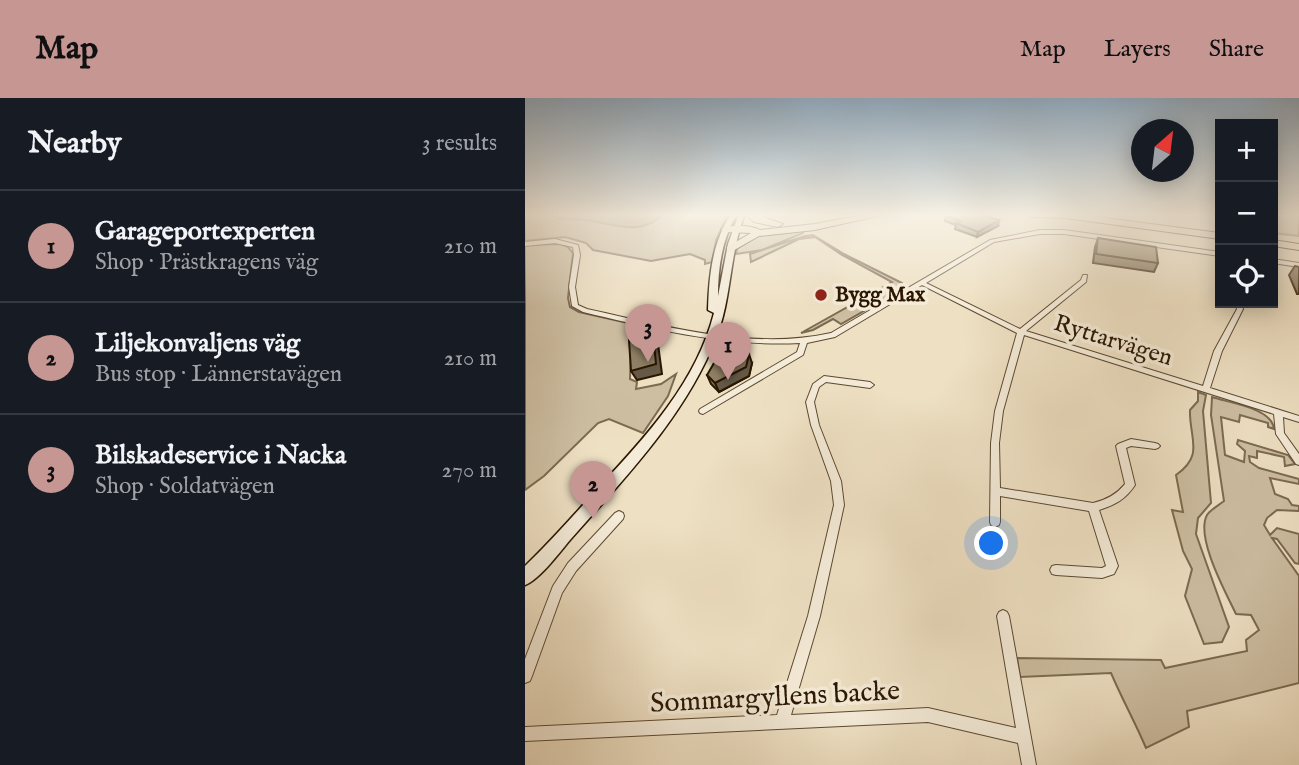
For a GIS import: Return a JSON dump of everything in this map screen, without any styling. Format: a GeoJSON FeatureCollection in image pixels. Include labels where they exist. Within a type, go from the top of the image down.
{"type":"FeatureCollection","features":[{"type":"Feature","properties":{"kind":"highway"},"geometry":{"type":"LineString","coordinates":[[730,249],[737,245]]}},
{"type":"Feature","properties":{"kind":"main road"},"geometry":{"type":"LineString","coordinates":[[712,335],[713,292],[727,245]]}},
{"type":"Feature","properties":{"kind":"main road"},"geometry":{"type":"LineString","coordinates":[[525,577],[657,432],[689,386],[712,335],[728,272],[730,245]]}},
{"type":"Feature","properties":{"kind":"street"},"geometry":{"type":"LineString","coordinates":[[572,245],[576,246],[577,255],[572,287],[575,306],[579,309],[712,335],[804,343],[833,335],[987,245]]}},
{"type":"Feature","properties":{"kind":"street"},"geometry":{"type":"LineString","coordinates":[[1158,245],[1215,253]]}},
{"type":"Feature","properties":{"kind":"street"},"geometry":{"type":"LineString","coordinates":[[1278,262],[1299,265]]}},
{"type":"Feature","properties":{"kind":"street"},"geometry":{"type":"LineString","coordinates":[[995,522],[995,443],[999,411],[1021,332],[1084,281],[1085,276]]}},
{"type":"Feature","properties":{"kind":"street","name":"Ryttarvägen"},"geometry":{"type":"LineString","coordinates":[[922,283],[1021,332],[1299,419]]}},
{"type":"Feature","properties":{"kind":"street"},"geometry":{"type":"LineString","coordinates":[[1206,390],[1218,351],[1240,308]]}},
{"type":"Feature","properties":{"kind":"street"},"geometry":{"type":"LineString","coordinates":[[703,411],[800,354],[804,343]]}},
{"type":"Feature","properties":{"kind":"street"},"geometry":{"type":"LineString","coordinates":[[782,721],[814,615],[835,534],[839,505],[836,481],[815,425],[810,402],[816,386],[824,379],[870,385]]}},
{"type":"Feature","properties":{"kind":"street"},"geometry":{"type":"LineString","coordinates":[[1278,414],[1280,434],[1299,461]]}},
{"type":"Feature","properties":{"kind":"street"},"geometry":{"type":"LineString","coordinates":[[994,491],[1093,507],[1108,504],[1125,493],[1130,485],[1121,446],[1131,442],[1155,446]]}},
{"type":"Feature","properties":{"kind":"street"},"geometry":{"type":"LineString","coordinates":[[1056,570],[1102,573],[1110,570],[1112,566],[1093,507]]}},
{"type":"Feature","properties":{"kind":"street"},"geometry":{"type":"LineString","coordinates":[[525,676],[557,590],[572,567],[619,516]]}},
{"type":"Feature","properties":{"kind":"street"},"geometry":{"type":"LineString","coordinates":[[1003,616],[1029,765]]}},
{"type":"Feature","properties":{"kind":"street","name":"Sommargyllens backe"},"geometry":{"type":"LineString","coordinates":[[525,734],[928,715],[1024,737]]}},
{"type":"Feature","properties":{"kind":"shaded area"},"geometry":{"type":"Polygon","coordinates":[[[525,245],[564,245],[573,253],[568,298],[570,307],[579,312],[637,325],[644,331],[639,347],[631,349],[630,379],[637,382],[636,389],[661,384],[676,374],[668,396],[643,433],[609,419],[598,423],[544,476],[525,490],[525,245]]]}},
{"type":"Feature","properties":{"kind":"shaded area"},"geometry":{"type":"Polygon","coordinates":[[[588,245],[715,245],[712,262],[705,264],[705,260],[690,254],[651,261],[593,250],[588,245]]]}},
{"type":"Feature","properties":{"kind":"shaded area"},"geometry":{"type":"Polygon","coordinates":[[[739,245],[774,245],[736,254],[739,245]]]}},
{"type":"Feature","properties":{"kind":"shaded area"},"geometry":{"type":"Polygon","coordinates":[[[777,245],[786,245],[751,262],[750,254],[777,245]]]}},
{"type":"Feature","properties":{"kind":"shaded area"},"geometry":{"type":"Polygon","coordinates":[[[827,245],[902,283],[904,288],[841,324],[833,319],[801,333],[892,282],[827,245]]]}},
{"type":"Feature","properties":{"kind":"shaded area"},"geometry":{"type":"Polygon","coordinates":[[[1198,392],[1206,395],[1203,411],[1211,503],[1198,518],[1196,534],[1229,627],[1222,642],[1204,644],[1185,596],[1192,569],[1183,551],[1172,510],[1183,512],[1176,475],[1185,468],[1193,453],[1190,410],[1198,401],[1198,392]]]}},
{"type":"Feature","properties":{"kind":"shaded area"},"geometry":{"type":"Polygon","coordinates":[[[1212,397],[1258,411],[1266,416],[1274,429],[1268,427],[1268,423],[1240,415],[1239,422],[1221,417],[1225,455],[1244,462],[1245,451],[1237,444],[1238,440],[1288,455],[1295,464],[1285,466],[1284,457],[1257,451],[1257,458],[1249,456],[1250,462],[1259,468],[1299,479],[1299,484],[1270,478],[1275,494],[1288,499],[1292,505],[1299,506],[1299,511],[1277,510],[1267,518],[1264,525],[1270,535],[1277,528],[1299,534],[1299,564],[1295,563],[1277,539],[1272,538],[1299,576],[1299,683],[1187,711],[1189,727],[1146,748],[1111,673],[1020,677],[1017,658],[1161,660],[1165,668],[1247,651],[1246,640],[1259,630],[1251,615],[1236,614],[1213,565],[1205,537],[1207,515],[1224,501],[1211,415],[1212,397]]]}},
{"type":"Feature","properties":{"kind":"building"},"geometry":{"type":"Polygon","coordinates":[[[1097,245],[1144,245],[1156,247],[1158,263],[1096,254],[1097,245]]]}},
{"type":"Feature","properties":{"kind":"building"},"geometry":{"type":"Polygon","coordinates":[[[653,334],[656,364],[631,371],[629,340],[653,334]]]}},
{"type":"Feature","properties":{"kind":"building"},"geometry":{"type":"Polygon","coordinates":[[[737,351],[738,354],[749,354],[746,367],[715,383],[707,375],[714,363],[737,351]]]}},
{"type":"Feature","properties":{"kind":"place","name":"Bygg Max"},"geometry":{"type":"Point","coordinates":[821,295]}},
{"type":"Feature","properties":{"kind":"place","name":"Bilskadeservice i Nacka"},"geometry":{"type":"Point","coordinates":[648,362]}},
{"type":"Feature","properties":{"kind":"place","name":"Garageportexperten"},"geometry":{"type":"Point","coordinates":[728,380]}},
{"type":"Feature","properties":{"kind":"place","name":"Liljekonvaljens väg"},"geometry":{"type":"Point","coordinates":[593,519]}}]}
